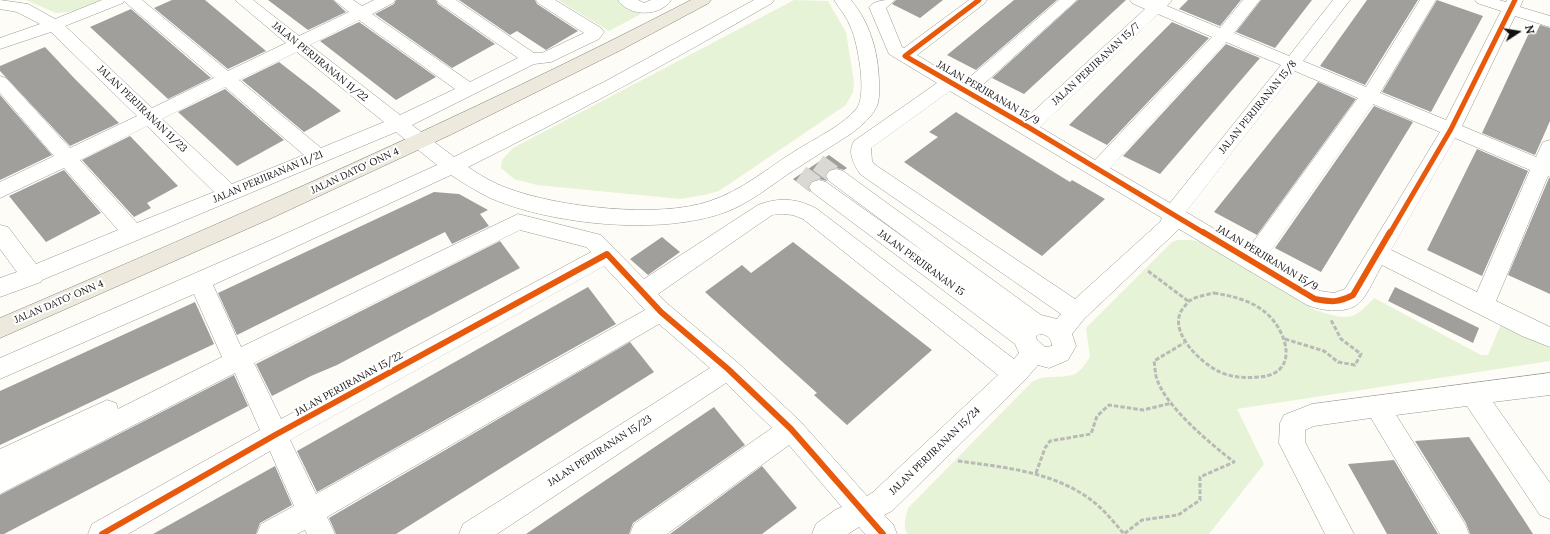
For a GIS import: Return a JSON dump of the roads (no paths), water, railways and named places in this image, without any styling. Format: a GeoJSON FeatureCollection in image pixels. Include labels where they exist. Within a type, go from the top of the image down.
{"type":"FeatureCollection","features":[{"type":"Feature","properties":{"kind":"main road","name":"JALAN DATO' ONN 4"},"geometry":{"type":"LineString","coordinates":[[0,328],[238,225],[409,133],[630,39],[703,0]]}},
{"type":"Feature","properties":{"kind":"street"},"geometry":{"type":"LineString","coordinates":[[0,44],[54,25],[117,0]]}},
{"type":"Feature","properties":{"kind":"street"},"geometry":{"type":"LineString","coordinates":[[132,0],[318,156]]}},
{"type":"Feature","properties":{"kind":"street","name":"JALAN PERJIRANAN 11/22"},"geometry":{"type":"LineString","coordinates":[[242,0],[409,133],[453,166],[497,192],[526,203],[577,212],[642,217],[679,216],[708,210],[743,195],[794,170],[812,158],[855,120],[867,106],[870,96],[868,58],[863,38],[847,7]]}},
{"type":"Feature","properties":{"kind":"street"},"geometry":{"type":"LineString","coordinates":[[342,0],[468,89]]}},
{"type":"Feature","properties":{"kind":"street"},"geometry":{"type":"LineString","coordinates":[[0,191],[387,0]]}},
{"type":"Feature","properties":{"kind":"street"},"geometry":{"type":"LineString","coordinates":[[445,0],[531,59]]}},
{"type":"Feature","properties":{"kind":"street","name":"JALAN PERJIRANAN 11/21"},"geometry":{"type":"LineString","coordinates":[[0,288],[33,276],[318,156],[409,133],[468,89],[531,59],[545,58],[593,36],[596,32],[544,0]]}},
{"type":"Feature","properties":{"kind":"street"},"geometry":{"type":"LineString","coordinates":[[626,0],[646,9],[663,0]]}},
{"type":"Feature","properties":{"kind":"street"},"geometry":{"type":"LineString","coordinates":[[0,369],[200,282],[453,166],[653,64],[766,0]]}},
{"type":"Feature","properties":{"kind":"street"},"geometry":{"type":"LineString","coordinates":[[847,7],[873,0]]}},
{"type":"Feature","properties":{"kind":"street","name":"JALAN PERJIRANAN 15/9"},"geometry":{"type":"LineString","coordinates":[[887,0],[877,7],[896,50],[957,87],[1028,127],[1314,299],[1334,302],[1343,300],[1353,295],[1451,129],[1513,5]]}},
{"type":"Feature","properties":{"kind":"street"},"geometry":{"type":"LineString","coordinates":[[905,56],[979,0]]}},
{"type":"Feature","properties":{"kind":"street"},"geometry":{"type":"LineString","coordinates":[[1069,0],[957,87],[861,146],[862,161],[867,169],[1076,312]]}},
{"type":"Feature","properties":{"kind":"street"},"geometry":{"type":"LineString","coordinates":[[1138,0],[1160,4],[1223,34],[1293,64],[1546,168]]}},
{"type":"Feature","properties":{"kind":"street"},"geometry":{"type":"LineString","coordinates":[[1098,169],[1223,34],[1252,0]]}},
{"type":"Feature","properties":{"kind":"street","name":"JALAN PERJIRANAN 15/8"},"geometry":{"type":"LineString","coordinates":[[1059,333],[1076,312],[1170,226],[1173,214],[1293,64],[1342,0]]}},
{"type":"Feature","properties":{"kind":"street"},"geometry":{"type":"LineString","coordinates":[[1252,261],[1370,95],[1428,0]]}},
{"type":"Feature","properties":{"kind":"street"},"geometry":{"type":"LineString","coordinates":[[1482,0],[1513,5],[1550,22]]}},
{"type":"Feature","properties":{"kind":"street","name":"JALAN PERJIRANAN 15/7"},"geometry":{"type":"LineString","coordinates":[[1028,127],[1160,4]]}},
{"type":"Feature","properties":{"kind":"street","name":"JALAN PERJIRANAN 11/23"},"geometry":{"type":"LineString","coordinates":[[4,6],[22,8],[54,25],[229,194]]}},
{"type":"Feature","properties":{"kind":"street"},"geometry":{"type":"LineString","coordinates":[[0,82],[134,234]]}},
{"type":"Feature","properties":{"kind":"street"},"geometry":{"type":"LineString","coordinates":[[1483,305],[1546,168],[1550,148]]}},
{"type":"Feature","properties":{"kind":"street","name":"JALAN PERJIRANAN 15"},"geometry":{"type":"LineString","coordinates":[[827,182],[1031,338],[1049,326],[1059,333]]}},
{"type":"Feature","properties":{"kind":"street"},"geometry":{"type":"LineString","coordinates":[[0,482],[236,355],[526,203]]}},
{"type":"Feature","properties":{"kind":"street"},"geometry":{"type":"LineString","coordinates":[[643,292],[765,210],[772,207],[797,207],[810,214],[1015,374]]}},
{"type":"Feature","properties":{"kind":"street"},"geometry":{"type":"LineString","coordinates":[[0,462],[236,355],[518,222],[593,240],[661,312],[728,369],[791,429],[883,534]]}},
{"type":"Feature","properties":{"kind":"street"},"geometry":{"type":"LineString","coordinates":[[0,233],[33,276]]}},
{"type":"Feature","properties":{"kind":"street"},"geometry":{"type":"LineString","coordinates":[[1378,253],[1530,329],[1550,337]]}},
{"type":"Feature","properties":{"kind":"street","name":"JALAN PERJIRANAN 15/22"},"geometry":{"type":"LineString","coordinates":[[102,534],[276,435],[607,254]]}},
{"type":"Feature","properties":{"kind":"street"},"geometry":{"type":"LineString","coordinates":[[200,282],[276,435],[321,534]]}},
{"type":"Feature","properties":{"kind":"street"},"geometry":{"type":"LineString","coordinates":[[272,534],[661,312]]}},
{"type":"Feature","properties":{"kind":"street","name":"JALAN PERJIRANAN 15/24"},"geometry":{"type":"LineString","coordinates":[[826,534],[845,519],[864,512],[882,502],[1015,374],[1031,338]]}},
{"type":"Feature","properties":{"kind":"street","name":"JALAN PERJIRANAN 15/23"},"geometry":{"type":"LineString","coordinates":[[473,534],[728,369]]}},
{"type":"Feature","properties":{"kind":"street"},"geometry":{"type":"LineString","coordinates":[[1340,534],[1292,443],[1293,423],[1312,415],[1550,384]]}},
{"type":"Feature","properties":{"kind":"street"},"geometry":{"type":"LineString","coordinates":[[1473,394],[1550,506]]}},
{"type":"Feature","properties":{"kind":"street"},"geometry":{"type":"LineString","coordinates":[[1377,406],[1455,534]]}},
{"type":"Feature","properties":{"kind":"street"},"geometry":{"type":"LineString","coordinates":[[644,534],[791,429]]}},
{"type":"Feature","properties":{"kind":"tunnel"},"geometry":{"type":"LineString","coordinates":[[818,163],[836,176]]}},
{"type":"Feature","properties":{"kind":"tunnel"},"geometry":{"type":"LineString","coordinates":[[801,174],[819,187]]}}]}
